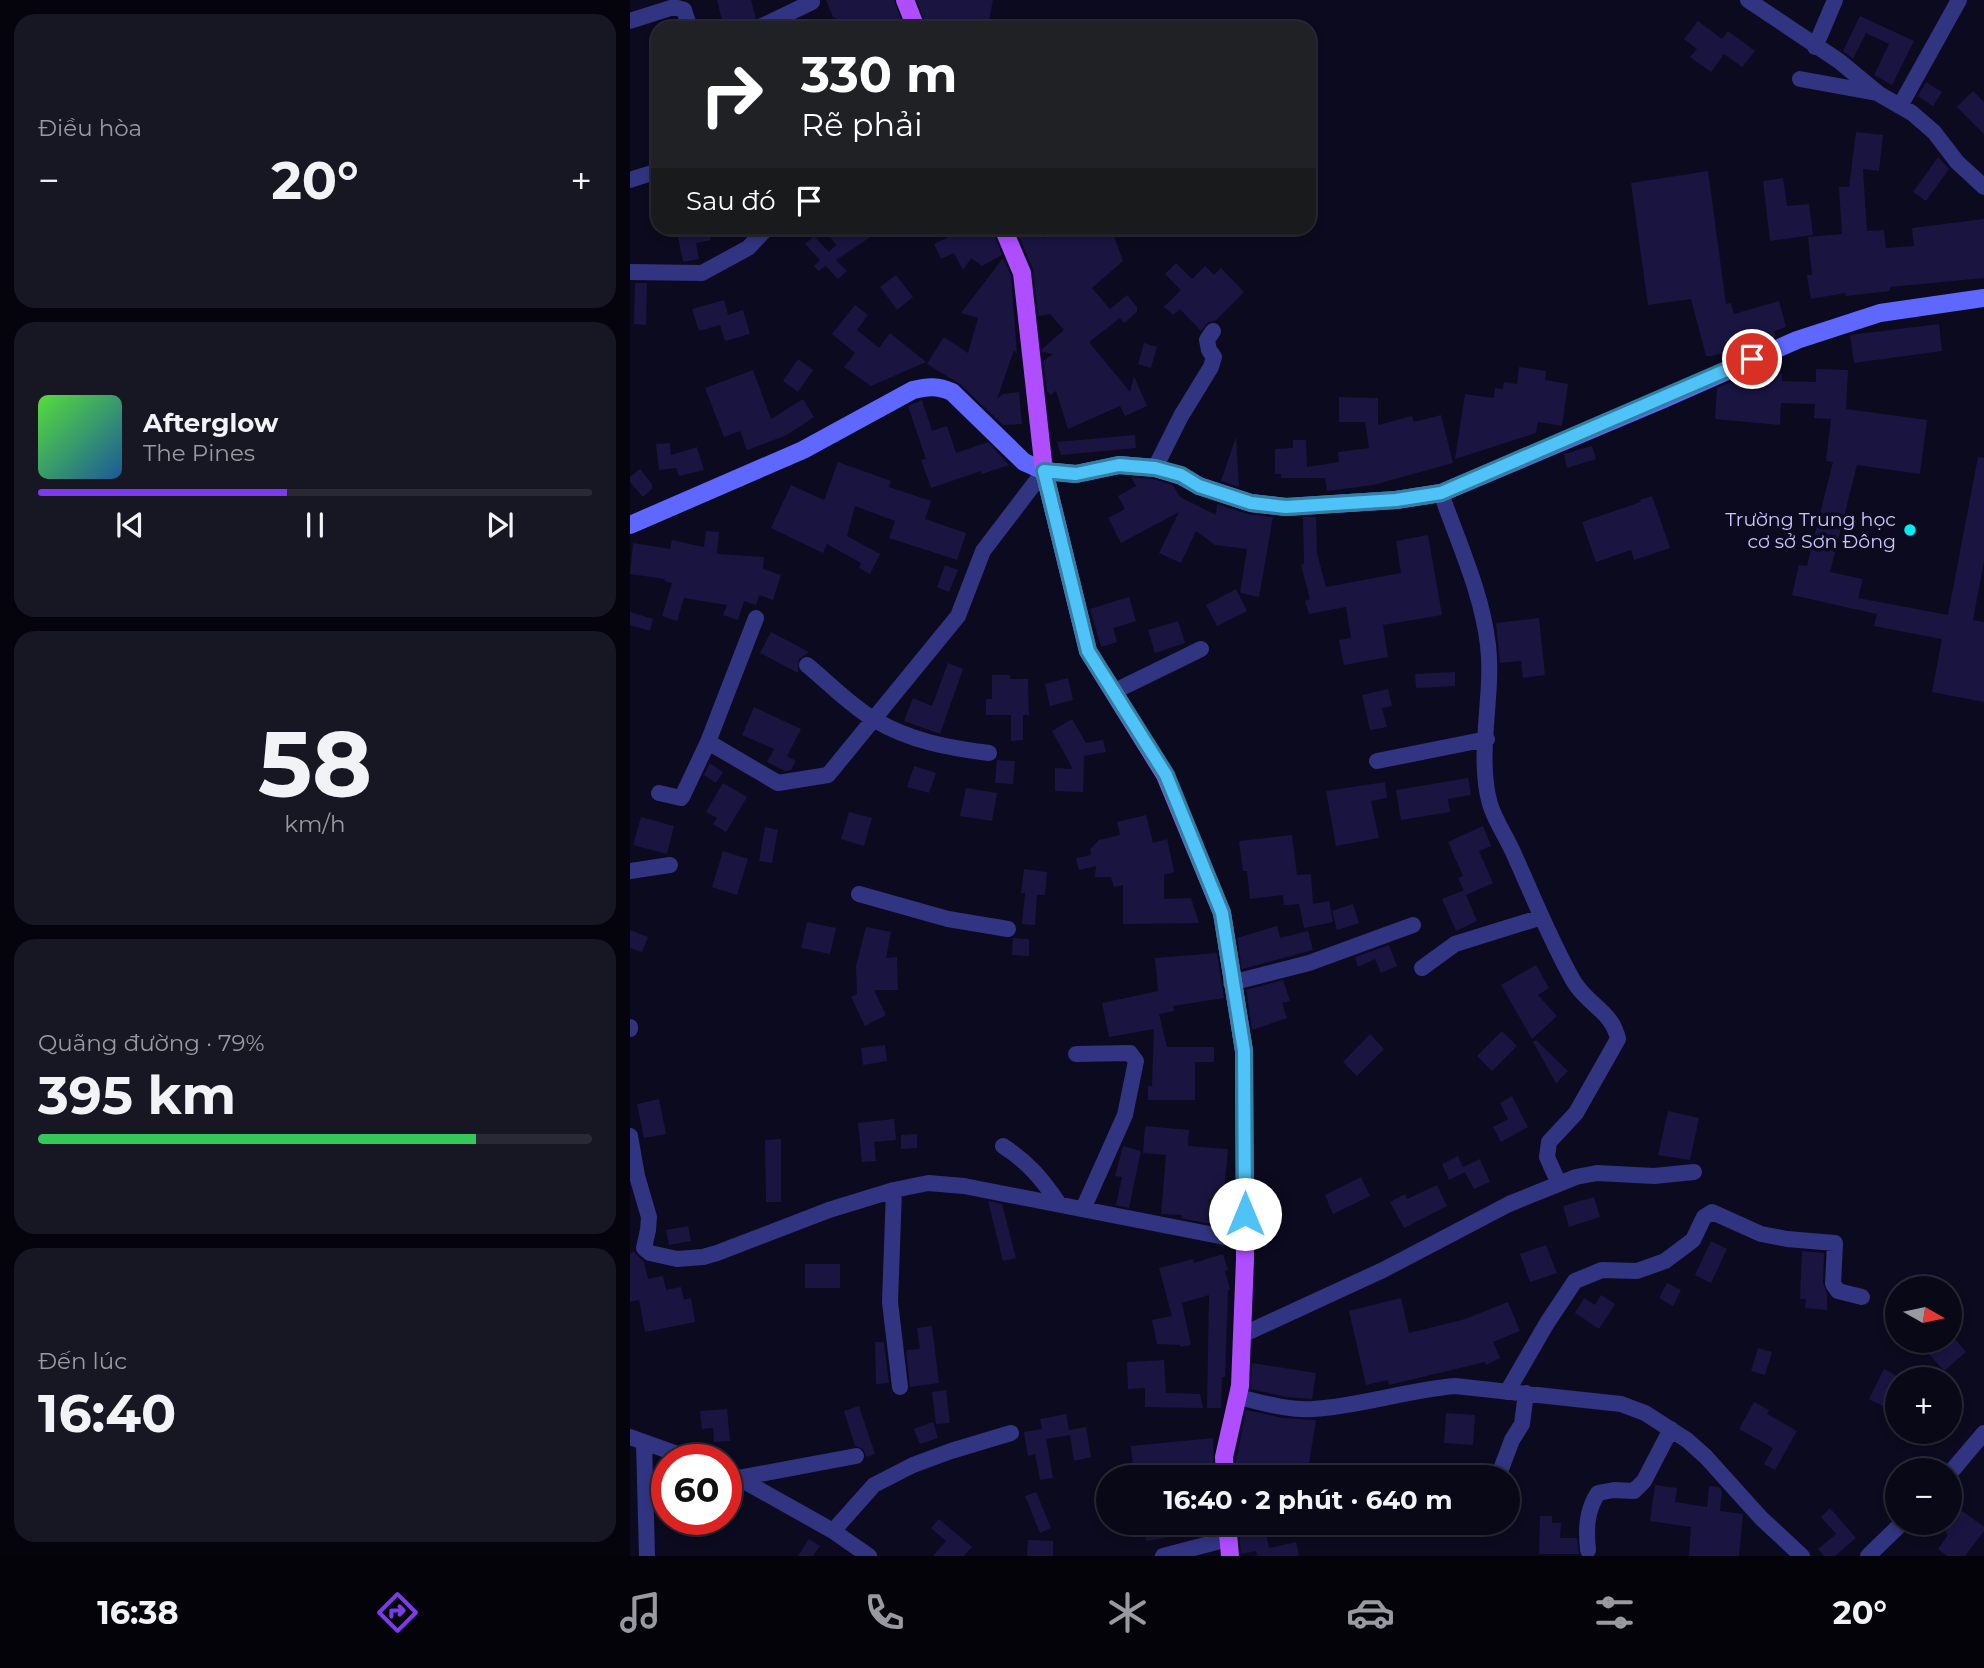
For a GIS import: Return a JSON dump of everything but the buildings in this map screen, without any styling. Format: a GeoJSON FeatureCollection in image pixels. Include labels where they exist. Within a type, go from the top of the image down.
{"type":"FeatureCollection","features":[{"type":"Feature","properties":{"kind":"main road"},"geometry":{"type":"LineString","coordinates":[[905,0],[913,21]]}},
{"type":"Feature","properties":{"kind":"main road"},"geometry":{"type":"LineString","coordinates":[[1006,235],[1022,273],[1044,471],[1088,651],[1166,775],[1222,913],[1231,983],[1244,1051],[1245,1241],[1237,1397],[1224,1465]]}},
{"type":"Feature","properties":{"kind":"street"},"geometry":{"type":"LineString","coordinates":[[1748,0],[1839,61],[1879,94],[1934,132],[1957,162],[1984,187]]}},
{"type":"Feature","properties":{"kind":"street"},"geometry":{"type":"LineString","coordinates":[[1815,47],[1835,0]]}},
{"type":"Feature","properties":{"kind":"street"},"geometry":{"type":"LineString","coordinates":[[1900,106],[1959,0]]}},
{"type":"Feature","properties":{"kind":"street"},"geometry":{"type":"LineString","coordinates":[[773,21],[812,2]]}},
{"type":"Feature","properties":{"kind":"street"},"geometry":{"type":"LineString","coordinates":[[630,21],[674,7],[684,10],[688,21]]}},
{"type":"Feature","properties":{"kind":"street"},"geometry":{"type":"LineString","coordinates":[[1800,79],[1879,94]]}},
{"type":"Feature","properties":{"kind":"street"},"geometry":{"type":"LineString","coordinates":[[630,180],[651,173]]}},
{"type":"Feature","properties":{"kind":"street"},"geometry":{"type":"LineString","coordinates":[[630,272],[702,273],[748,248],[760,235]]}},
{"type":"Feature","properties":{"kind":"street"},"geometry":{"type":"LineString","coordinates":[[630,525],[803,450],[914,390],[927,387],[939,387],[952,392],[1024,462],[1044,471],[1076,474],[1119,465],[1155,468],[1181,475],[1199,486],[1251,503],[1286,507],[1396,500],[1441,493],[1797,340],[1880,313],[1984,298]]}},
{"type":"Feature","properties":{"kind":"street"},"geometry":{"type":"LineString","coordinates":[[1155,468],[1181,416],[1211,367],[1214,357],[1207,340],[1213,331]]}},
{"type":"Feature","properties":{"kind":"street"},"geometry":{"type":"LineString","coordinates":[[708,742],[778,783],[828,775],[958,616],[983,551],[1044,471]]}},
{"type":"Feature","properties":{"kind":"street"},"geometry":{"type":"LineString","coordinates":[[1441,493],[1471,577],[1488,647],[1484,779],[1491,807],[1575,982],[1586,999],[1607,1015],[1616,1029],[1618,1039],[1576,1113],[1549,1142],[1547,1157],[1559,1184]]}},
{"type":"Feature","properties":{"kind":"street"},"geometry":{"type":"LineString","coordinates":[[659,793],[681,798],[708,742],[756,618]]}},
{"type":"Feature","properties":{"kind":"street"},"geometry":{"type":"LineString","coordinates":[[1114,692],[1201,649]]}},
{"type":"Feature","properties":{"kind":"street"},"geometry":{"type":"LineString","coordinates":[[807,665],[873,720],[914,739],[948,748],[989,753]]}},
{"type":"Feature","properties":{"kind":"street"},"geometry":{"type":"LineString","coordinates":[[1377,761],[1487,739]]}},
{"type":"Feature","properties":{"kind":"street"},"geometry":{"type":"LineString","coordinates":[[630,871],[670,865]]}},
{"type":"Feature","properties":{"kind":"street"},"geometry":{"type":"LineString","coordinates":[[859,894],[948,919],[1008,929]]}},
{"type":"Feature","properties":{"kind":"street"},"geometry":{"type":"LineString","coordinates":[[1422,968],[1455,944],[1542,918]]}},
{"type":"Feature","properties":{"kind":"street"},"geometry":{"type":"LineString","coordinates":[[1231,983],[1309,963],[1413,925]]}},
{"type":"Feature","properties":{"kind":"street"},"geometry":{"type":"LineString","coordinates":[[1076,1054],[1130,1053],[1136,1061],[1125,1115],[1083,1209]]}},
{"type":"Feature","properties":{"kind":"street"},"geometry":{"type":"LineString","coordinates":[[630,1136],[637,1176],[649,1217],[648,1230],[637,1249],[677,1259],[717,1254],[829,1210],[894,1190],[928,1183],[964,1186],[1245,1241]]}},
{"type":"Feature","properties":{"kind":"street"},"geometry":{"type":"LineString","coordinates":[[1003,1146],[1025,1160],[1043,1179],[1059,1205]]}},
{"type":"Feature","properties":{"kind":"street"},"geometry":{"type":"LineString","coordinates":[[1242,1335],[1383,1270],[1509,1204],[1576,1177],[1597,1173],[1654,1176],[1694,1172]]}},
{"type":"Feature","properties":{"kind":"street"},"geometry":{"type":"LineString","coordinates":[[894,1190],[890,1302],[900,1388]]}},
{"type":"Feature","properties":{"kind":"street"},"geometry":{"type":"LineString","coordinates":[[1507,1392],[1575,1281],[1602,1270],[1637,1271],[1665,1261],[1693,1240],[1704,1217],[1712,1212],[1761,1234],[1787,1240],[1835,1243],[1833,1284],[1838,1291],[1862,1297]]}},
{"type":"Feature","properties":{"kind":"street"},"geometry":{"type":"LineString","coordinates":[[1237,1397],[1311,1410],[1428,1388],[1455,1387],[1621,1404],[1645,1413],[1671,1429],[1706,1457],[1761,1518],[1802,1556]]}},
{"type":"Feature","properties":{"kind":"street"},"geometry":{"type":"LineString","coordinates":[[1503,1465],[1512,1440],[1522,1424],[1526,1393]]}},
{"type":"Feature","properties":{"kind":"street"},"geometry":{"type":"LineString","coordinates":[[1588,1550],[1586,1528],[1592,1502],[1598,1493],[1614,1490],[1634,1491],[1644,1481],[1671,1429]]}},
{"type":"Feature","properties":{"kind":"street"},"geometry":{"type":"LineString","coordinates":[[833,1531],[874,1485],[913,1465],[1012,1433]]}},
{"type":"Feature","properties":{"kind":"street"},"geometry":{"type":"LineString","coordinates":[[1962,1459],[1984,1433]]}},
{"type":"Feature","properties":{"kind":"street"},"geometry":{"type":"LineString","coordinates":[[637,1439],[647,1556]]}},
{"type":"Feature","properties":{"kind":"street"},"geometry":{"type":"LineString","coordinates":[[742,1473],[856,1455]]}},
{"type":"Feature","properties":{"kind":"street"},"geometry":{"type":"LineString","coordinates":[[742,1481],[833,1531],[869,1556]]}},
{"type":"Feature","properties":{"kind":"street"},"geometry":{"type":"LineString","coordinates":[[1868,1556],[1890,1535]]}},
{"type":"Feature","properties":{"kind":"street"},"geometry":{"type":"LineString","coordinates":[[1163,1556],[1228,1539]]}},
{"type":"Feature","properties":{"kind":"place","name":"Trường Trung học cơ sở Sơn Đông"},"geometry":{"type":"Point","coordinates":[1910,530]}},
{"type":"Feature","properties":{"kind":"route"},"geometry":{"type":"LineString","coordinates":[[1245,1214],[1244,1051],[1231,983],[1222,913],[1166,775],[1088,651],[1044,471],[1076,474],[1119,465],[1155,468],[1181,475],[1199,486],[1251,503],[1286,507],[1396,500],[1441,493],[1752,359]]}}]}
